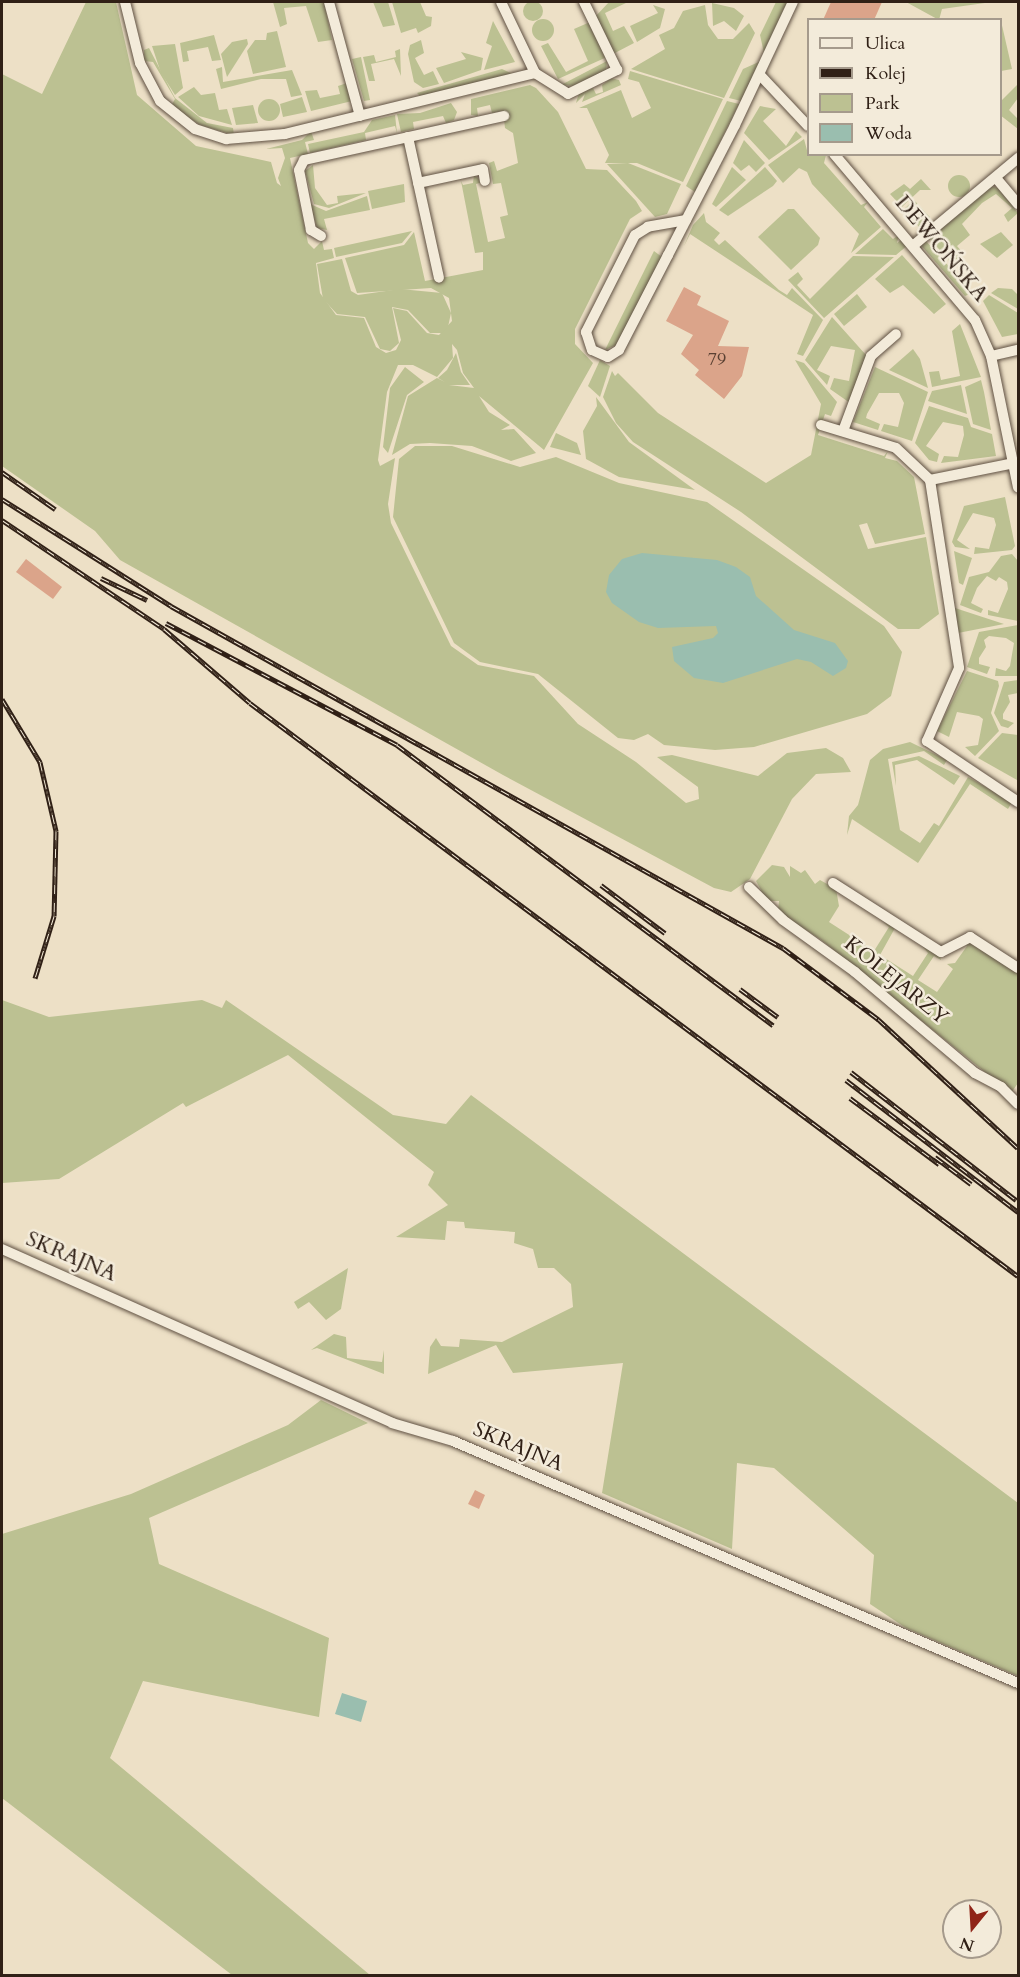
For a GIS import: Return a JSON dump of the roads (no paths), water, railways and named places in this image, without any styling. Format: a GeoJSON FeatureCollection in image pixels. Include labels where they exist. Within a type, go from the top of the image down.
{"type":"FeatureCollection","features":[{"type":"Feature","properties":{"kind":"street"},"geometry":{"type":"LineString","coordinates":[[125,2],[150,87],[173,114],[195,129],[226,139],[248,140],[360,116],[535,73]]}},
{"type":"Feature","properties":{"kind":"street"},"geometry":{"type":"LineString","coordinates":[[329,2],[360,116]]}},
{"type":"Feature","properties":{"kind":"street"},"geometry":{"type":"LineString","coordinates":[[501,2],[535,73],[568,94],[617,70],[590,3]]}},
{"type":"Feature","properties":{"kind":"street"},"geometry":{"type":"LineString","coordinates":[[686,220],[648,227],[635,235],[586,332],[592,350],[612,356],[686,220],[760,75],[793,2]]}},
{"type":"Feature","properties":{"kind":"street"},"geometry":{"type":"LineString","coordinates":[[760,75],[807,125]]}},
{"type":"Feature","properties":{"kind":"street"},"geometry":{"type":"LineString","coordinates":[[321,236],[311,230],[301,162],[504,116]]}},
{"type":"Feature","properties":{"kind":"street"},"geometry":{"type":"LineString","coordinates":[[408,137],[439,278]]}},
{"type":"Feature","properties":{"kind":"street","name":"DEWOŃSKA"},"geometry":{"type":"LineString","coordinates":[[836,156],[969,309],[992,356],[1018,488]]}},
{"type":"Feature","properties":{"kind":"street"},"geometry":{"type":"LineString","coordinates":[[914,245],[1018,158]]}},
{"type":"Feature","properties":{"kind":"street"},"geometry":{"type":"LineString","coordinates":[[418,183],[483,169],[485,181]]}},
{"type":"Feature","properties":{"kind":"street"},"geometry":{"type":"LineString","coordinates":[[996,178],[1018,204]]}},
{"type":"Feature","properties":{"kind":"street"},"geometry":{"type":"LineString","coordinates":[[843,431],[871,356],[896,334]]}},
{"type":"Feature","properties":{"kind":"street"},"geometry":{"type":"LineString","coordinates":[[992,356],[1018,350]]}},
{"type":"Feature","properties":{"kind":"street"},"geometry":{"type":"LineString","coordinates":[[821,425],[896,448],[930,480],[959,668],[928,735],[936,749],[1018,802]]}},
{"type":"Feature","properties":{"kind":"street"},"geometry":{"type":"LineString","coordinates":[[930,480],[1014,463]]}},
{"type":"Feature","properties":{"kind":"street"},"geometry":{"type":"LineString","coordinates":[[833,883],[941,952],[970,938],[1018,968]]}},
{"type":"Feature","properties":{"kind":"street","name":"KOLEJARZY"},"geometry":{"type":"LineString","coordinates":[[749,887],[783,920],[855,972],[975,1073],[1017,1100]]}},
{"type":"Feature","properties":{"kind":"street","name":"SKRAJNA"},"geometry":{"type":"LineString","coordinates":[[2,1249],[392,1422],[453,1441],[1018,1683]]}},
{"type":"Feature","properties":{"kind":"water"},"geometry":{"type":"Polygon","coordinates":[[[642,553],[717,560],[736,567],[750,577],[756,596],[794,630],[835,643],[848,661],[846,668],[833,676],[811,662],[797,659],[723,683],[694,678],[674,661],[672,647],[713,638],[718,633],[716,626],[658,628],[639,622],[612,603],[606,592],[609,575],[622,559],[642,553]]]}},
{"type":"Feature","properties":{"kind":"water"},"geometry":{"type":"Polygon","coordinates":[[[342,1693],[367,1701],[361,1722],[335,1714],[342,1693]]]}},
{"type":"Feature","properties":{"kind":"railway"},"geometry":{"type":"LineString","coordinates":[[2,472],[55,509]]}},
{"type":"Feature","properties":{"kind":"railway"},"geometry":{"type":"LineString","coordinates":[[2,499],[171,606],[783,948],[878,1019],[1018,1148]]}},
{"type":"Feature","properties":{"kind":"railway"},"geometry":{"type":"LineString","coordinates":[[2,520],[164,629],[250,703],[1018,1276]]}},
{"type":"Feature","properties":{"kind":"railway"},"geometry":{"type":"LineString","coordinates":[[101,578],[147,600]]}},
{"type":"Feature","properties":{"kind":"railway"},"geometry":{"type":"LineString","coordinates":[[166,623],[397,745],[773,1025]]}},
{"type":"Feature","properties":{"kind":"railway"},"geometry":{"type":"LineString","coordinates":[[2,699],[40,762],[56,831],[54,916],[35,978]]}},
{"type":"Feature","properties":{"kind":"railway"},"geometry":{"type":"LineString","coordinates":[[601,885],[665,933]]}},
{"type":"Feature","properties":{"kind":"railway"},"geometry":{"type":"LineString","coordinates":[[740,989],[778,1017]]}},
{"type":"Feature","properties":{"kind":"railway"},"geometry":{"type":"LineString","coordinates":[[851,1072],[1016,1200]]}},
{"type":"Feature","properties":{"kind":"railway"},"geometry":{"type":"LineString","coordinates":[[846,1080],[1018,1212]]}},
{"type":"Feature","properties":{"kind":"railway"},"geometry":{"type":"LineString","coordinates":[[850,1098],[939,1164]]}},
{"type":"Feature","properties":{"kind":"railway"},"geometry":{"type":"LineString","coordinates":[[935,1157],[971,1184]]}}]}
